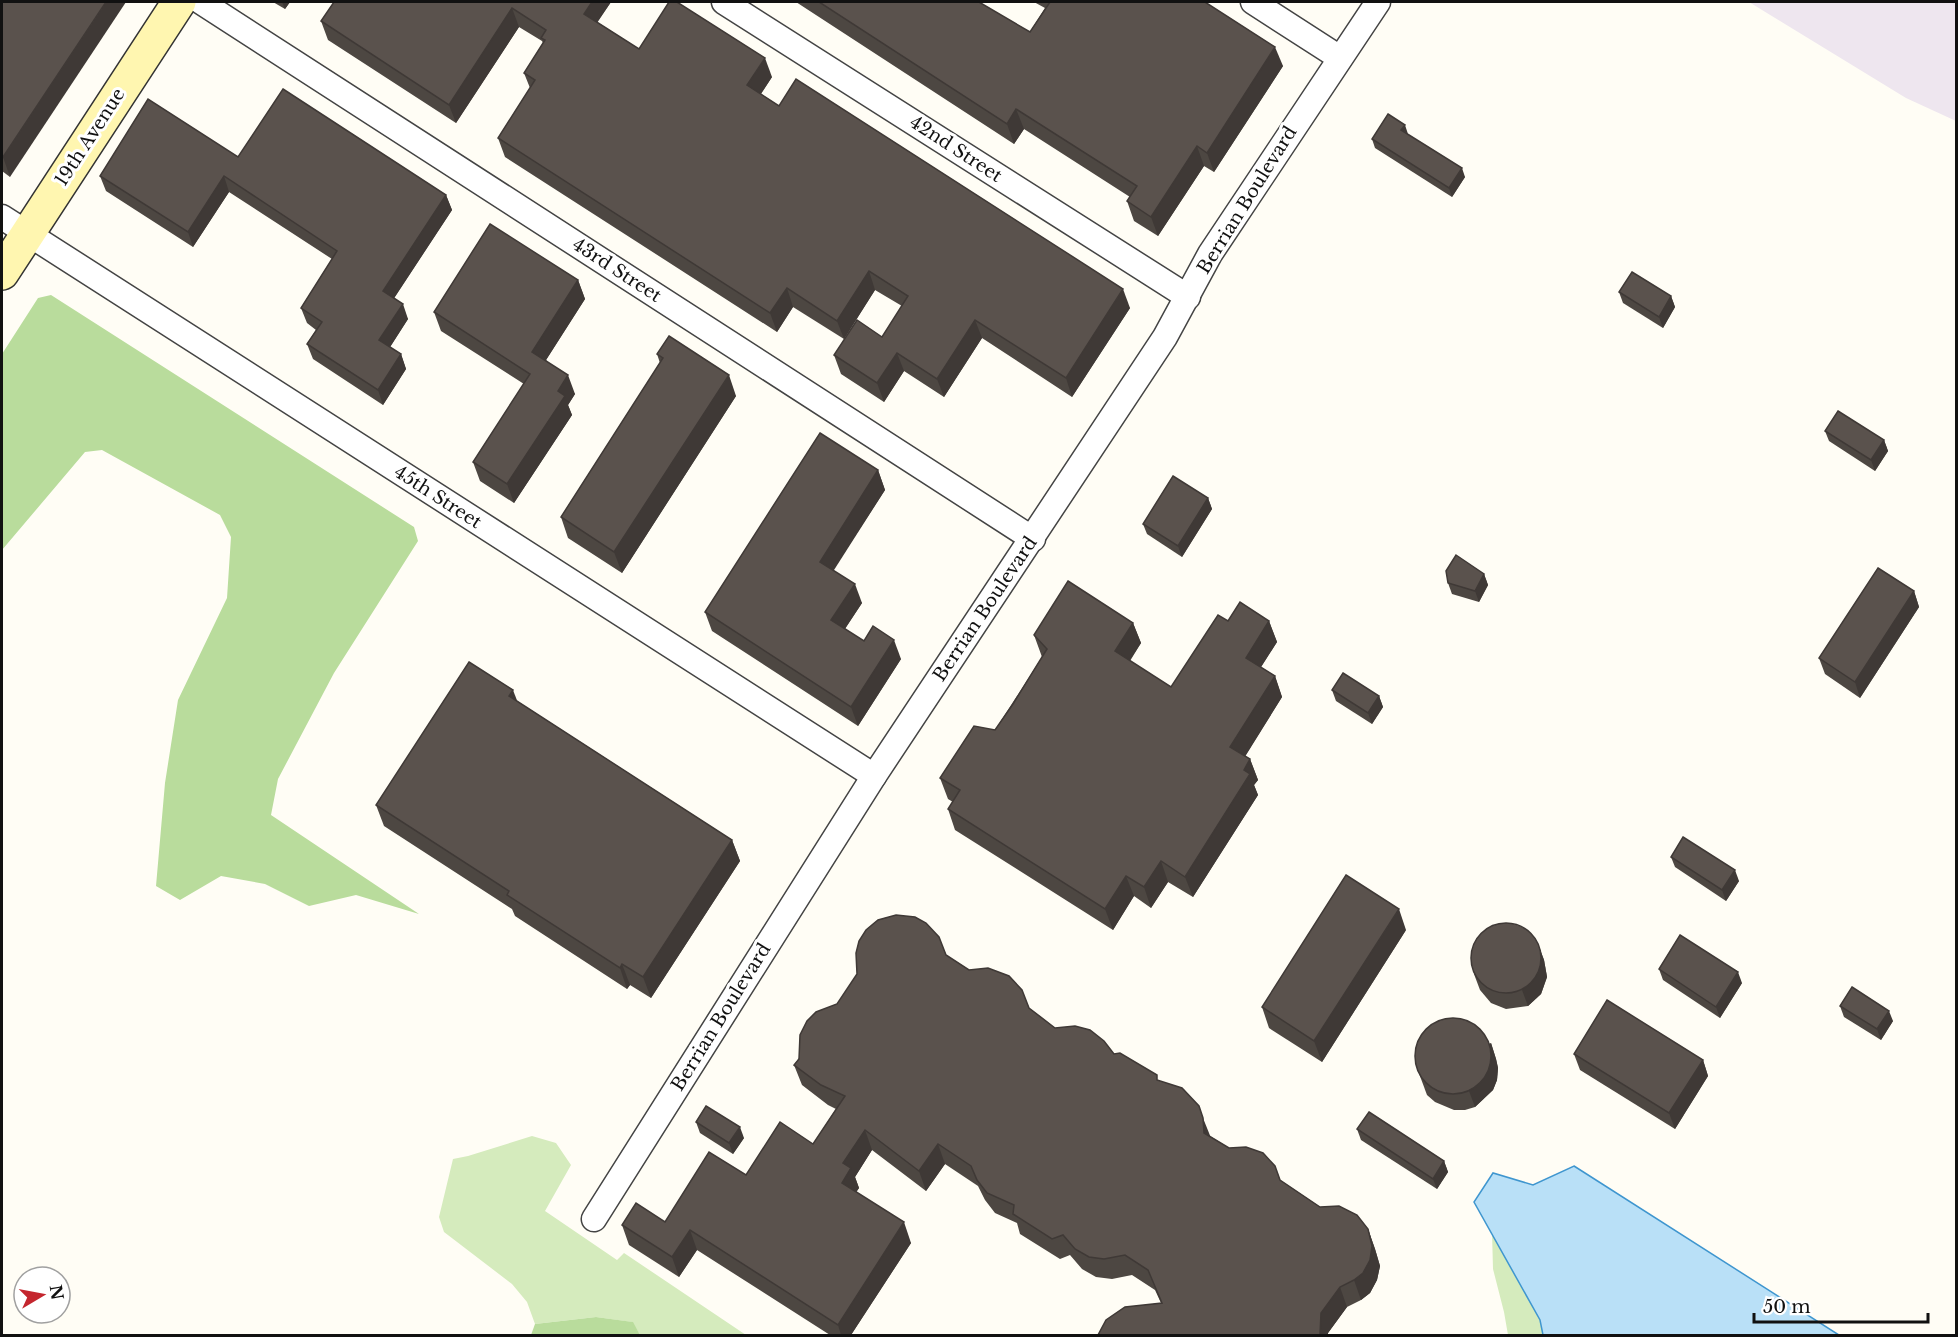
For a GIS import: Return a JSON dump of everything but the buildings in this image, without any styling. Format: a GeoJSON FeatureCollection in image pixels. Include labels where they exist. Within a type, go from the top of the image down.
{"type":"FeatureCollection","features":[{"type":"Feature","properties":{"kind":"street","name":"19th Avenue"},"geometry":{"type":"LineString","coordinates":[[2,273],[14,225],[179,2]]}},
{"type":"Feature","properties":{"kind":"street","name":"43rd Street"},"geometry":{"type":"LineString","coordinates":[[201,2],[1033,539]]}},
{"type":"Feature","properties":{"kind":"street","name":"42nd Street"},"geometry":{"type":"LineString","coordinates":[[724,2],[1188,297]]}},
{"type":"Feature","properties":{"kind":"street"},"geometry":{"type":"LineString","coordinates":[[1253,2],[1340,58]]}},
{"type":"Feature","properties":{"kind":"street","name":"Berrian Boulevard"},"geometry":{"type":"LineString","coordinates":[[594,1219],[874,776],[1033,539],[1165,336],[1210,254],[1378,2]]}},
{"type":"Feature","properties":{"kind":"street","name":"45th Street"},"geometry":{"type":"LineString","coordinates":[[14,225],[874,776]]}},
{"type":"Feature","properties":{"kind":"shaded area"},"geometry":{"type":"Polygon","coordinates":[[[1749,2],[1956,2],[1956,121],[1906,98],[1749,2]]]}},
{"type":"Feature","properties":{"kind":"green space"},"geometry":{"type":"Polygon","coordinates":[[[51,295],[414,527],[418,541],[334,673],[278,779],[271,815],[419,914],[356,895],[309,906],[265,884],[221,876],[180,900],[156,886],[165,783],[178,700],[227,598],[231,537],[220,515],[102,450],[85,452],[2,550],[2,354],[38,298],[51,295]]]}},
{"type":"Feature","properties":{"kind":"green space"},"geometry":{"type":"Polygon","coordinates":[[[532,1136],[556,1143],[571,1165],[545,1211],[617,1260],[624,1253],[746,1335],[640,1335],[632,1322],[596,1317],[535,1324],[527,1302],[512,1284],[444,1232],[439,1217],[453,1159],[532,1136]]]}},
{"type":"Feature","properties":{"kind":"green space"},"geometry":{"type":"Polygon","coordinates":[[[1492,1232],[1540,1320],[1543,1335],[1508,1335],[1493,1269],[1492,1232]]]}},
{"type":"Feature","properties":{"kind":"green space"},"geometry":{"type":"Polygon","coordinates":[[[596,1317],[633,1322],[640,1335],[531,1335],[535,1324],[596,1317]]]}},
{"type":"Feature","properties":{"kind":"water"},"geometry":{"type":"Polygon","coordinates":[[[1574,1166],[1839,1335],[1543,1335],[1540,1320],[1474,1202],[1493,1173],[1533,1185],[1574,1166]]]}}]}
